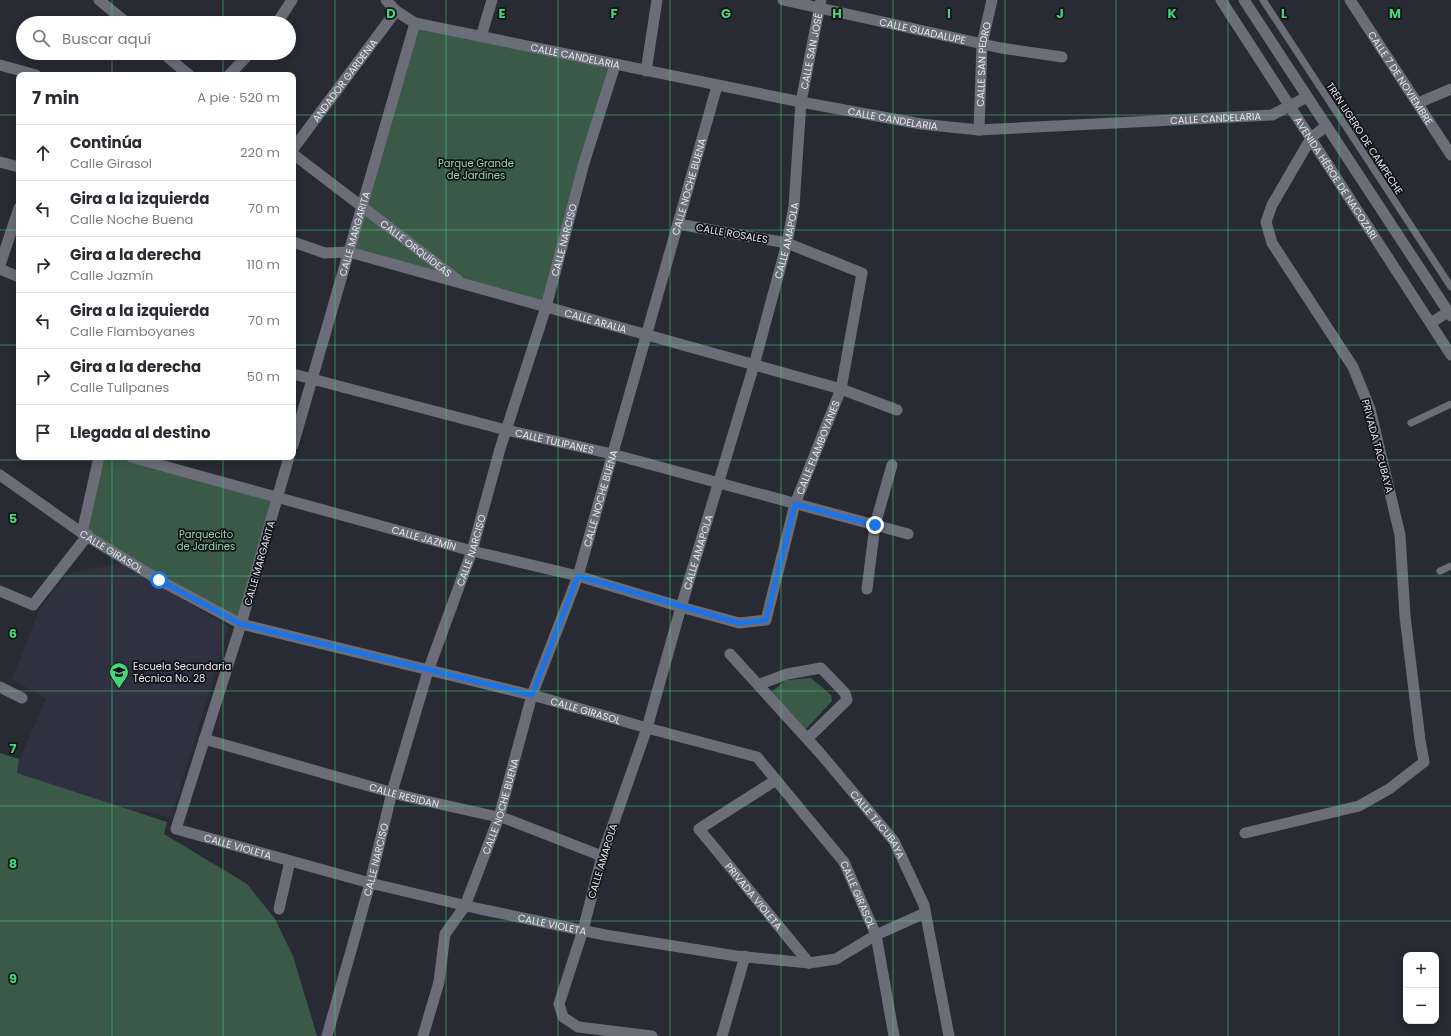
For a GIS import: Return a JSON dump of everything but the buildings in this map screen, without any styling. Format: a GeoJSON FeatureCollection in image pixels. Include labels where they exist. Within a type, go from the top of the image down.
{"type":"FeatureCollection","features":[{"type":"Feature","properties":{"kind":"street"},"geometry":{"type":"LineString","coordinates":[[99,0],[118,16]]}},
{"type":"Feature","properties":{"kind":"street"},"geometry":{"type":"LineString","coordinates":[[282,16],[292,0]]}},
{"type":"Feature","properties":{"kind":"street"},"geometry":{"type":"LineString","coordinates":[[386,0],[396,12]]}},
{"type":"Feature","properties":{"kind":"street"},"geometry":{"type":"LineString","coordinates":[[481,37],[492,0]]}},
{"type":"Feature","properties":{"kind":"street"},"geometry":{"type":"LineString","coordinates":[[646,71],[657,0]]}},
{"type":"Feature","properties":{"kind":"street","name":"CALLE GUADALUPE"},"geometry":{"type":"LineString","coordinates":[[784,0],[820,4],[982,44],[1062,57]]}},
{"type":"Feature","properties":{"kind":"street","name":"CALLE SAN PEDRO"},"geometry":{"type":"LineString","coordinates":[[979,130],[982,44],[992,0]]}},
{"type":"Feature","properties":{"kind":"street","name":"AVENIDA HÉROE DE NACOZARI"},"geometry":{"type":"LineString","coordinates":[[1221,0],[1451,355]]}},
{"type":"Feature","properties":{"kind":"street","name":"AVENIDA HÉROE DE NACOZARI"},"geometry":{"type":"LineString","coordinates":[[1244,0],[1450,314]]}},
{"type":"Feature","properties":{"kind":"street","name":"CALLE 7 DE NOVIEMBRE"},"geometry":{"type":"LineString","coordinates":[[1350,0],[1451,155]]}},
{"type":"Feature","properties":{"kind":"street","name":"CALLE SAN JOSÉ"},"geometry":{"type":"LineString","coordinates":[[801,102],[820,4]]}},
{"type":"Feature","properties":{"kind":"street","name":"CALLE CANDELARIA"},"geometry":{"type":"LineString","coordinates":[[396,12],[415,23],[717,86],[921,124],[979,130],[1272,115],[1307,97]]}},
{"type":"Feature","properties":{"kind":"street","name":"ANDADOR GARDENIA"},"geometry":{"type":"LineString","coordinates":[[296,145],[396,12]]}},
{"type":"Feature","properties":{"kind":"street","name":"CALLE MARGARITA"},"geometry":{"type":"LineString","coordinates":[[296,435],[415,23]]}},
{"type":"Feature","properties":{"kind":"street"},"geometry":{"type":"LineString","coordinates":[[171,60],[185,72]]}},
{"type":"Feature","properties":{"kind":"street"},"geometry":{"type":"LineString","coordinates":[[232,72],[243,60]]}},
{"type":"Feature","properties":{"kind":"street","name":"CALLE NARCISO"},"geometry":{"type":"LineString","coordinates":[[326,1036],[370,883],[392,792],[428,671],[472,551],[506,430],[546,307],[584,163],[616,64]]}},
{"type":"Feature","properties":{"kind":"street"},"geometry":{"type":"LineString","coordinates":[[0,65],[25,72]]}},
{"type":"Feature","properties":{"kind":"street","name":"CALLE NOCHE BUENA"},"geometry":{"type":"LineString","coordinates":[[424,1036],[439,982],[445,934],[465,906],[498,817],[532,695],[578,576],[717,86]]}},
{"type":"Feature","properties":{"kind":"street"},"geometry":{"type":"LineString","coordinates":[[1418,103],[1451,89]]}},
{"type":"Feature","properties":{"kind":"street","name":"CALLE AMAPOLA"},"geometry":{"type":"LineString","coordinates":[[652,1036],[578,1027],[563,1017],[559,1004],[583,930],[602,856],[647,728],[681,607],[754,365],[787,243],[794,206],[801,102]]}},
{"type":"Feature","properties":{"kind":"street","name":"PRIVADA TACUBAYA"},"geometry":{"type":"LineString","coordinates":[[1245,834],[1359,806],[1389,789],[1424,762],[1405,616],[1400,536],[1370,409],[1353,367],[1272,242],[1266,222],[1272,205],[1311,138],[1326,126]]}},
{"type":"Feature","properties":{"kind":"street","name":"CALLE ORQUÍDEAS"},"geometry":{"type":"LineString","coordinates":[[296,156],[463,284]]}},
{"type":"Feature","properties":{"kind":"street"},"geometry":{"type":"LineString","coordinates":[[0,162],[16,166]]}},
{"type":"Feature","properties":{"kind":"street"},"geometry":{"type":"LineString","coordinates":[[0,265],[16,217]]}},
{"type":"Feature","properties":{"kind":"street","name":"CALLE ROSALES"},"geometry":{"type":"LineString","coordinates":[[678,224],[787,243],[862,273]]}},
{"type":"Feature","properties":{"kind":"street","name":"CALLE ARALIA"},"geometry":{"type":"LineString","coordinates":[[296,243],[325,253],[349,252],[841,389],[897,410]]}},
{"type":"Feature","properties":{"kind":"street"},"geometry":{"type":"LineString","coordinates":[[0,269],[16,276]]}},
{"type":"Feature","properties":{"kind":"street","name":"CALLE FLAMBOYANES"},"geometry":{"type":"LineString","coordinates":[[766,620],[795,504],[841,389],[862,273]]}},
{"type":"Feature","properties":{"kind":"street"},"geometry":{"type":"LineString","coordinates":[[1430,323],[1450,314]]}},
{"type":"Feature","properties":{"kind":"street","name":"CALLE TULIPANES"},"geometry":{"type":"LineString","coordinates":[[296,375],[506,430],[612,454],[908,534]]}},
{"type":"Feature","properties":{"kind":"street"},"geometry":{"type":"LineString","coordinates":[[0,591],[33,605],[85,534],[98,460]]}},
{"type":"Feature","properties":{"kind":"street","name":"CALLE JAZMÍN"},"geometry":{"type":"LineString","coordinates":[[141,460],[277,499],[472,551],[578,576],[739,623],[766,620]]}},
{"type":"Feature","properties":{"kind":"street","name":"CALLE MARGARITA"},"geometry":{"type":"LineString","coordinates":[[176,829],[241,624],[288,460]]}},
{"type":"Feature","properties":{"kind":"street"},"geometry":{"type":"LineString","coordinates":[[867,589],[875,525],[892,466]]}},
{"type":"Feature","properties":{"kind":"street","name":"CALLE GIRASOL"},"geometry":{"type":"LineString","coordinates":[[0,475],[85,534],[159,580],[241,624],[428,671],[532,695],[757,758],[844,862],[876,935],[894,1036]]}},
{"type":"Feature","properties":{"kind":"street","name":"CALLE TACUBAYA"},"geometry":{"type":"LineString","coordinates":[[730,654],[808,738],[894,841],[924,905],[949,1036]]}},
{"type":"Feature","properties":{"kind":"street"},"geometry":{"type":"LineString","coordinates":[[758,685],[787,674],[820,668],[845,693],[847,700],[808,738]]}},
{"type":"Feature","properties":{"kind":"street"},"geometry":{"type":"LineString","coordinates":[[0,687],[22,698]]}},
{"type":"Feature","properties":{"kind":"street","name":"CALLE RESIDAN"},"geometry":{"type":"LineString","coordinates":[[204,739],[392,792],[498,817],[602,856]]}},
{"type":"Feature","properties":{"kind":"street","name":"PRIVADA VIOLETA"},"geometry":{"type":"LineString","coordinates":[[776,780],[698,829],[809,963]]}},
{"type":"Feature","properties":{"kind":"street","name":"CALLE VIOLETA"},"geometry":{"type":"LineString","coordinates":[[176,829],[370,883],[465,906],[583,930],[744,956],[809,963],[836,959],[876,935],[925,913]]}},
{"type":"Feature","properties":{"kind":"street"},"geometry":{"type":"LineString","coordinates":[[279,909],[290,861]]}},
{"type":"Feature","properties":{"kind":"street"},"geometry":{"type":"LineString","coordinates":[[722,1036],[744,956]]}},
{"type":"Feature","properties":{"kind":"lane","name":"TREN LIGERO DE CAMPECHE"},"geometry":{"type":"LineString","coordinates":[[1263,0],[1451,287]]}},
{"type":"Feature","properties":{"kind":"lane"},"geometry":{"type":"LineString","coordinates":[[1411,423],[1451,404]]}},
{"type":"Feature","properties":{"kind":"lane"},"geometry":{"type":"LineString","coordinates":[[1440,571],[1451,566]]}},
{"type":"Feature","properties":{"kind":"shaded area","name":"Escuela Secundaria Técnica No. 28"},"geometry":{"type":"Polygon","coordinates":[[[121,563],[229,627],[171,818],[140,810],[136,822],[13,775],[46,699],[12,679],[40,608],[68,574],[121,563]]]}},
{"type":"Feature","properties":{"kind":"green space","name":"Parque Grande de Jardines"},"geometry":{"type":"Polygon","coordinates":[[[415,23],[615,65],[546,307],[349,252],[415,23]]]}},
{"type":"Feature","properties":{"kind":"green space","name":"Parquecito de Jardines"},"geometry":{"type":"Polygon","coordinates":[[[98,460],[123,460],[277,499],[241,624],[85,531],[98,460]]]}},
{"type":"Feature","properties":{"kind":"green space"},"geometry":{"type":"Polygon","coordinates":[[[811,678],[831,695],[832,701],[806,729],[800,728],[770,693],[786,680],[811,678]]]}},
{"type":"Feature","properties":{"kind":"green space"},"geometry":{"type":"Polygon","coordinates":[[[0,753],[19,759],[17,773],[167,822],[164,834],[247,884],[275,919],[293,956],[317,1036],[0,1036],[0,753]]]}},
{"type":"Feature","properties":{"kind":"place","name":"Escuela Secundaria Técnica No. 28"},"geometry":{"type":"Point","coordinates":[119,689]}},
{"type":"Feature","properties":{"kind":"route"},"geometry":{"type":"LineString","coordinates":[[159,580],[241,624],[532,695],[578,576],[739,623],[766,620],[780,572],[795,504],[875,525]]}}]}
